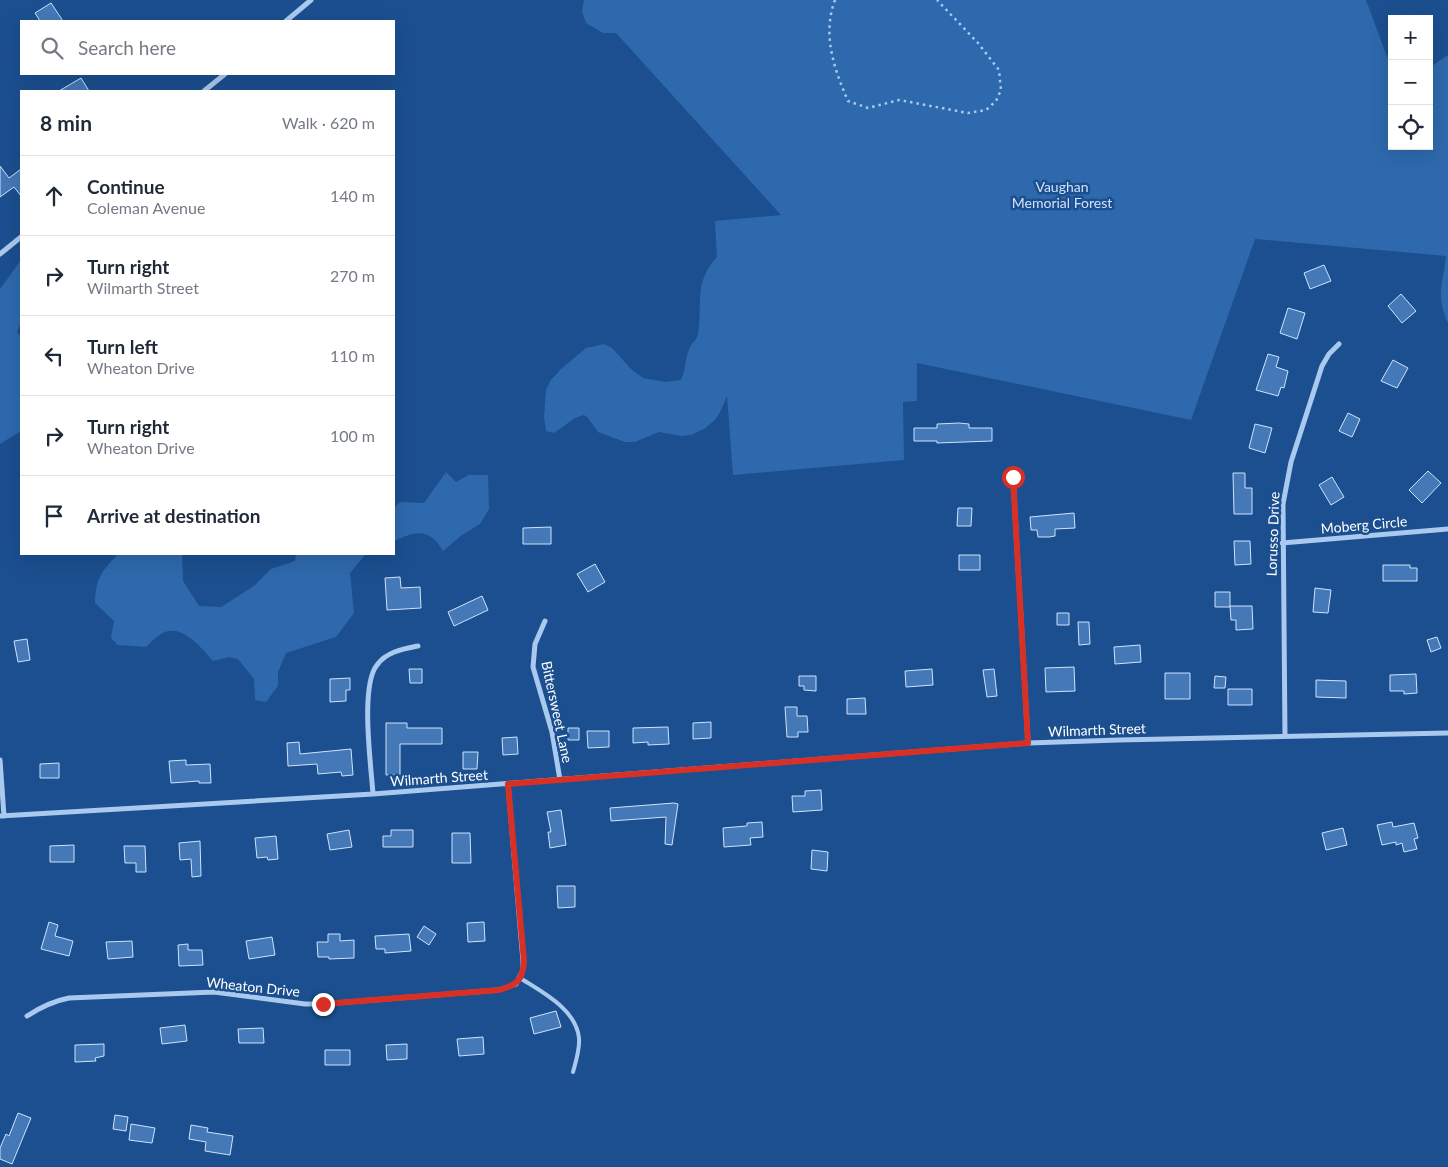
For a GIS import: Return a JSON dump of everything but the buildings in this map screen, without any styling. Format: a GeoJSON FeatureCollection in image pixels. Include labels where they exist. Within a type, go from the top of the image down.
{"type":"FeatureCollection","features":[{"type":"Feature","properties":{"kind":"street"},"geometry":{"type":"LineString","coordinates":[[287,20],[311,0]]}},
{"type":"Feature","properties":{"kind":"street"},"geometry":{"type":"LineString","coordinates":[[205,90],[224,75]]}},
{"type":"Feature","properties":{"kind":"street"},"geometry":{"type":"LineString","coordinates":[[0,254],[20,238]]}},
{"type":"Feature","properties":{"kind":"street","name":"Lorusso Drive"},"geometry":{"type":"LineString","coordinates":[[1285,736],[1283,504],[1291,462],[1322,366],[1328,354],[1340,344]]}},
{"type":"Feature","properties":{"kind":"street"},"geometry":{"type":"LineString","coordinates":[[1013,477],[1028,743]]}},
{"type":"Feature","properties":{"kind":"street","name":"Moberg Circle"},"geometry":{"type":"LineString","coordinates":[[1282,543],[1448,530]]}},
{"type":"Feature","properties":{"kind":"street","name":"Bittersweet Lane"},"geometry":{"type":"LineString","coordinates":[[545,621],[535,644],[534,667],[552,732],[560,780]]}},
{"type":"Feature","properties":{"kind":"street"},"geometry":{"type":"LineString","coordinates":[[373,794],[367,697],[370,678],[377,664],[390,654],[418,646]]}},
{"type":"Feature","properties":{"kind":"street","name":"Wilmarth Street"},"geometry":{"type":"LineString","coordinates":[[2,816],[373,794],[1028,743],[1448,733]]}},
{"type":"Feature","properties":{"kind":"street"},"geometry":{"type":"LineString","coordinates":[[0,760],[2,816]]}},
{"type":"Feature","properties":{"kind":"street"},"geometry":{"type":"LineString","coordinates":[[508,784],[524,961],[520,978]]}},
{"type":"Feature","properties":{"kind":"street","name":"Wheaton Drive"},"geometry":{"type":"LineString","coordinates":[[27,1016],[42,1006],[69,998],[214,992],[306,1004],[323,1004],[499,990],[516,984],[520,978]]}},
{"type":"Feature","properties":{"kind":"lane"},"geometry":{"type":"LineString","coordinates":[[520,978],[564,1009],[574,1023],[579,1036],[579,1047],[573,1072]]}},
{"type":"Feature","properties":{"kind":"path"},"geometry":{"type":"LineString","coordinates":[[835,0],[830,12],[830,46],[841,86],[848,101],[868,108],[899,100],[968,113],[986,110],[996,101],[1001,90],[999,70],[978,43],[937,0]]}},
{"type":"Feature","properties":{"kind":"green space","name":"Vaughan Memorial Forest"},"geometry":{"type":"Polygon","coordinates":[[[584,0],[1366,0],[1388,59],[1388,150],[1433,150],[1433,65],[1448,55],[1448,323],[1441,297],[1446,256],[1255,239],[1191,420],[917,363],[917,401],[903,402],[904,460],[733,475],[727,396],[715,420],[704,429],[691,435],[681,436],[659,432],[635,442],[625,442],[598,432],[584,415],[575,418],[554,433],[546,431],[544,417],[546,390],[550,381],[586,348],[604,344],[612,348],[632,370],[643,378],[666,382],[681,380],[688,351],[698,334],[702,285],[709,267],[717,257],[715,221],[781,215],[616,33],[603,33],[586,23],[582,11],[584,0]]]}},
{"type":"Feature","properties":{"kind":"green space"},"geometry":{"type":"Polygon","coordinates":[[[20,261],[20,324],[17,332],[20,336],[20,432],[0,444],[0,289],[20,261]]]}},
{"type":"Feature","properties":{"kind":"green space"},"geometry":{"type":"Polygon","coordinates":[[[446,472],[456,482],[469,475],[488,475],[489,509],[480,524],[462,535],[443,551],[433,538],[422,533],[415,533],[395,541],[395,507],[400,502],[424,503],[446,472]]]}},
{"type":"Feature","properties":{"kind":"green space"},"geometry":{"type":"Polygon","coordinates":[[[117,555],[182,555],[183,581],[199,606],[221,607],[254,586],[271,569],[295,561],[296,555],[365,555],[350,573],[354,613],[336,637],[286,653],[278,672],[278,686],[266,702],[255,700],[254,679],[238,659],[229,657],[213,661],[192,639],[179,632],[165,632],[146,647],[118,645],[111,638],[114,621],[95,603],[98,581],[107,566],[117,555]]]}},
{"type":"Feature","properties":{"kind":"route"},"geometry":{"type":"LineString","coordinates":[[323,1004],[499,990],[516,984],[523,970],[524,961],[508,784],[1028,743],[1013,477]]}}]}
